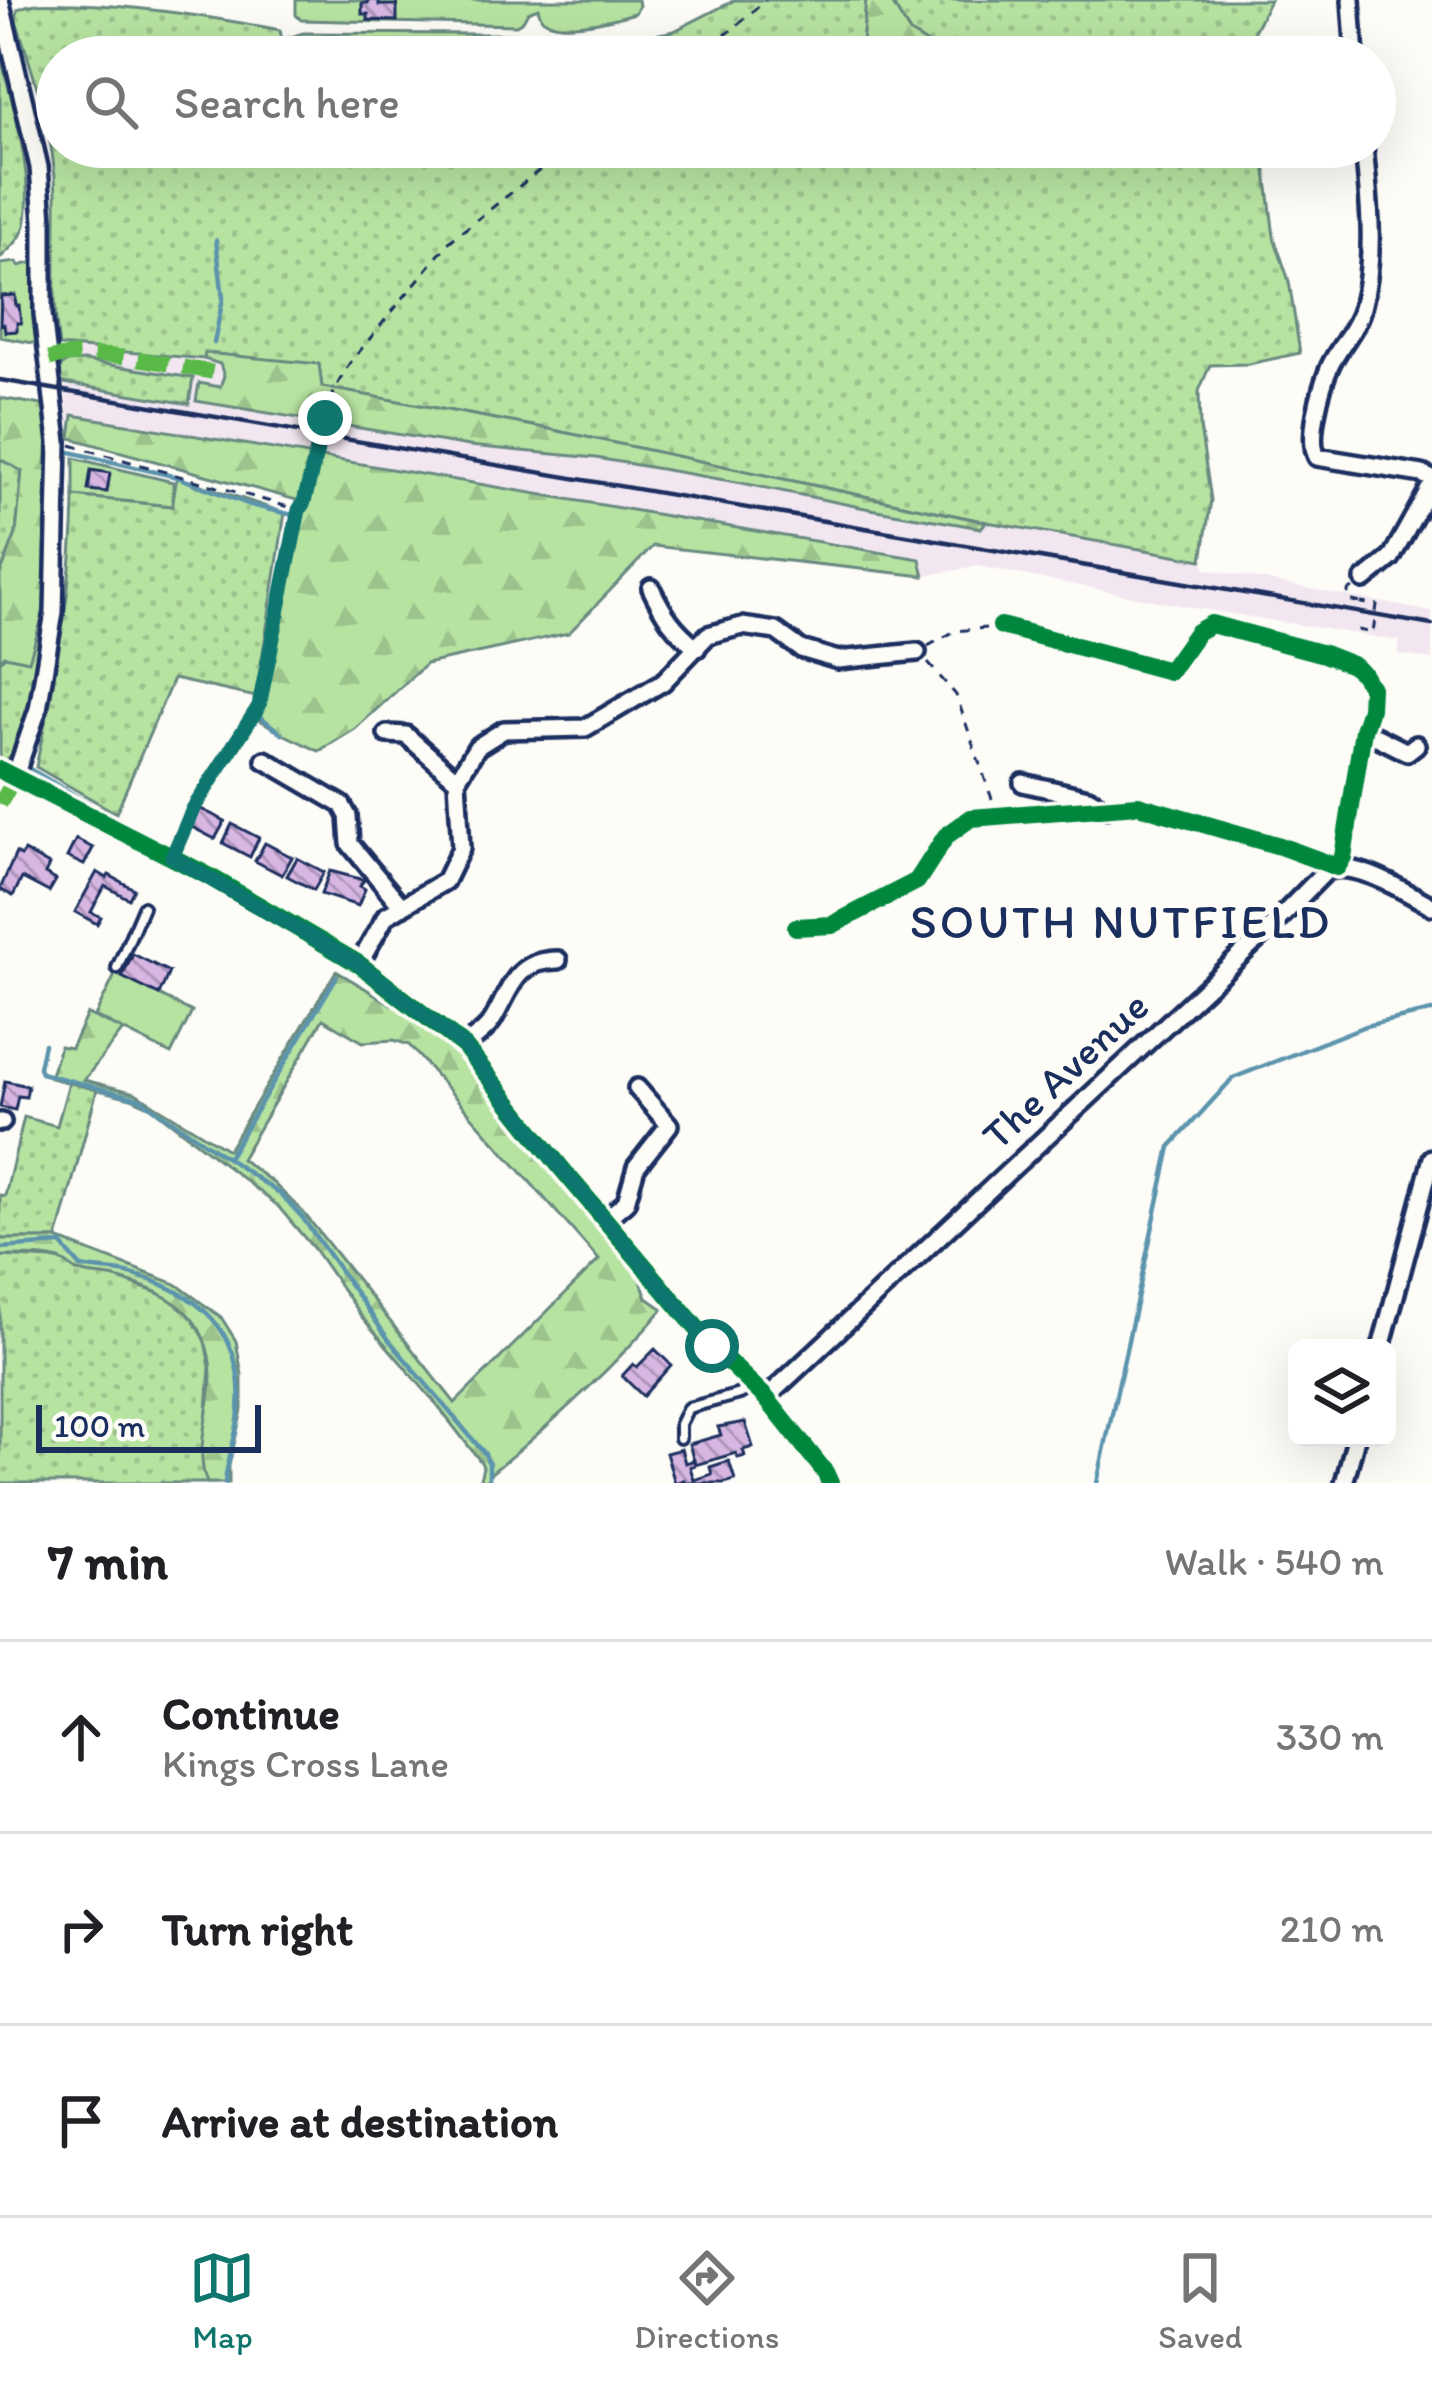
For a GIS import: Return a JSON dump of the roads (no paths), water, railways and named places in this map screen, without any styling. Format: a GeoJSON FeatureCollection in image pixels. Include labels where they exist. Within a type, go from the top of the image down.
{"type":"FeatureCollection","features":[{"type":"Feature","properties":{"kind":"street"},"geometry":{"type":"LineString","coordinates":[[0,0],[36,154]]}},
{"type":"Feature","properties":{"kind":"street"},"geometry":{"type":"LineString","coordinates":[[1351,0],[1354,36]]}},
{"type":"Feature","properties":{"kind":"street"},"geometry":{"type":"LineString","coordinates":[[39,168],[43,314],[58,442],[54,612],[38,709],[7,775],[172,857],[359,964],[464,1046],[712,1346],[760,1392],[830,1483]]}},
{"type":"Feature","properties":{"kind":"street"},"geometry":{"type":"LineString","coordinates":[[1364,580],[1391,558],[1432,482],[1422,474],[1317,457],[1312,447],[1331,364],[1363,305],[1369,258],[1366,168]]}},
{"type":"Feature","properties":{"kind":"street"},"geometry":{"type":"LineString","coordinates":[[651,588],[664,617],[697,648]]}},
{"type":"Feature","properties":{"kind":"street"},"geometry":{"type":"LineString","coordinates":[[1001,626],[1169,671],[1197,632],[1211,624],[1352,665],[1371,688],[1370,709],[1343,857],[1336,867]]}},
{"type":"Feature","properties":{"kind":"street"},"geometry":{"type":"LineString","coordinates":[[359,964],[386,916],[446,881],[461,848],[457,780],[477,747],[504,730],[585,728],[663,682],[708,635],[742,626],[776,631],[801,649],[838,660],[917,652]]}},
{"type":"Feature","properties":{"kind":"street"},"geometry":{"type":"LineString","coordinates":[[1364,730],[1407,752],[1417,745]]}},
{"type":"Feature","properties":{"kind":"street"},"geometry":{"type":"LineString","coordinates":[[387,734],[406,735],[457,780]]}},
{"type":"Feature","properties":{"kind":"street"},"geometry":{"type":"LineString","coordinates":[[265,760],[342,805],[348,816],[350,844],[402,907]]}},
{"type":"Feature","properties":{"kind":"street"},"geometry":{"type":"LineString","coordinates":[[1023,783],[1088,798],[1106,809]]}},
{"type":"Feature","properties":{"kind":"street"},"geometry":{"type":"LineString","coordinates":[[796,927],[832,926],[916,881],[946,836],[971,818],[1138,806],[1359,870],[1432,905]]}},
{"type":"Feature","properties":{"kind":"street","name":"The Avenue"},"geometry":{"type":"LineString","coordinates":[[760,1392],[1336,867]]}},
{"type":"Feature","properties":{"kind":"street"},"geometry":{"type":"LineString","coordinates":[[464,1046],[491,1024],[505,993],[523,971],[541,961],[558,961]]}},
{"type":"Feature","properties":{"kind":"street"},"geometry":{"type":"LineString","coordinates":[[605,1220],[626,1202],[635,1167],[669,1125],[637,1088]]}},
{"type":"Feature","properties":{"kind":"street"},"geometry":{"type":"LineString","coordinates":[[1383,1339],[1432,1158]]}},
{"type":"Feature","properties":{"kind":"street"},"geometry":{"type":"LineString","coordinates":[[1344,1483],[1354,1447]]}},
{"type":"Feature","properties":{"kind":"lane"},"geometry":{"type":"LineString","coordinates":[[117,968],[143,907]]}},
{"type":"Feature","properties":{"kind":"lane"},"geometry":{"type":"LineString","coordinates":[[680,1438],[680,1424],[688,1408],[760,1392]]}},
{"type":"Feature","properties":{"kind":"waterway"},"geometry":{"type":"LineString","coordinates":[[214,343],[223,298],[216,240]]}},
{"type":"Feature","properties":{"kind":"waterway"},"geometry":{"type":"LineString","coordinates":[[62,598],[66,451],[177,477],[250,505],[293,515],[254,711]]}},
{"type":"Feature","properties":{"kind":"waterway"},"geometry":{"type":"LineString","coordinates":[[257,714],[282,734]]}},
{"type":"Feature","properties":{"kind":"waterway"},"geometry":{"type":"LineString","coordinates":[[34,744],[26,767],[146,836]]}},
{"type":"Feature","properties":{"kind":"waterway"},"geometry":{"type":"LineString","coordinates":[[229,1156],[337,976]]}},
{"type":"Feature","properties":{"kind":"waterway"},"geometry":{"type":"LineString","coordinates":[[1097,1483],[1170,1147],[1233,1078],[1365,1026],[1432,1011]]}},
{"type":"Feature","properties":{"kind":"waterway"},"geometry":{"type":"LineString","coordinates":[[44,1044],[41,1073],[140,1099],[280,1194],[302,1217],[389,1340],[485,1454],[489,1483]]}},
{"type":"Feature","properties":{"kind":"waterway"},"geometry":{"type":"LineString","coordinates":[[0,1248],[61,1244],[81,1267],[153,1281],[196,1303],[212,1319],[225,1337],[239,1382],[238,1419],[225,1483]]}},
{"type":"Feature","properties":{"kind":"railway"},"geometry":{"type":"LineString","coordinates":[[0,380],[1432,625]]}},
{"type":"Feature","properties":{"kind":"district","name":"SOUTH NUTFIELD"},"geometry":{"type":"Point","coordinates":[1121,921]}}]}
